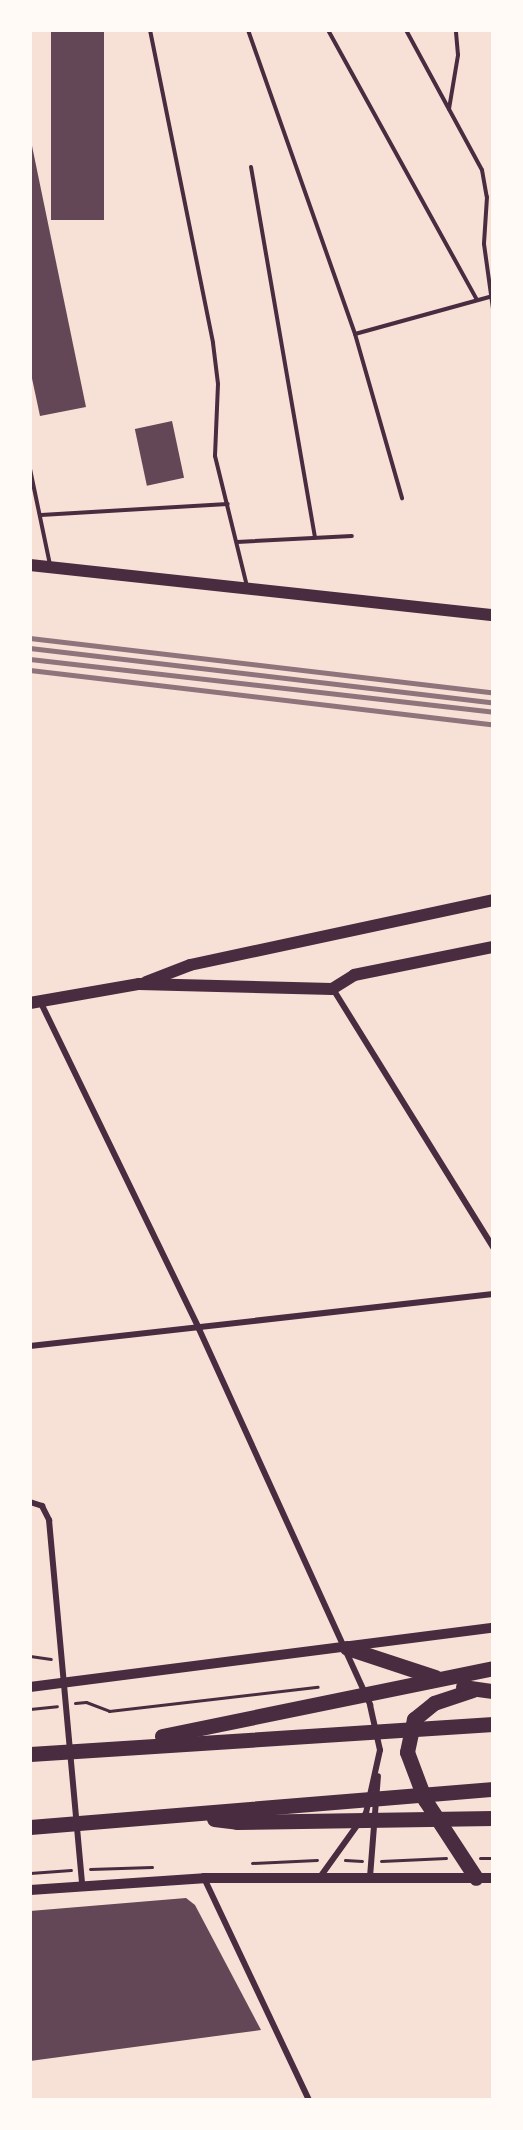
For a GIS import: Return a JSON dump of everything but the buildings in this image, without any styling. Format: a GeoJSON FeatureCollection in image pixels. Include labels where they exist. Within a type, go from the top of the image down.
{"type":"FeatureCollection","features":[{"type":"Feature","properties":{"kind":"highway"},"geometry":{"type":"LineString","coordinates":[[347,1648],[473,1690],[493,1691]]}},
{"type":"Feature","properties":{"kind":"highway"},"geometry":{"type":"LineString","coordinates":[[112,1746],[493,1668]]}},
{"type":"Feature","properties":{"kind":"highway"},"geometry":{"type":"LineString","coordinates":[[473,1690],[434,1703],[414,1719],[407,1752],[424,1800],[476,1878]]}},
{"type":"Feature","properties":{"kind":"highway"},"geometry":{"type":"LineString","coordinates":[[30,1754],[112,1746],[493,1724]]}},
{"type":"Feature","properties":{"kind":"highway"},"geometry":{"type":"LineString","coordinates":[[30,1827],[493,1789]]}},
{"type":"Feature","properties":{"kind":"highway"},"geometry":{"type":"LineString","coordinates":[[184,1815],[237,1822],[493,1818]]}},
{"type":"Feature","properties":{"kind":"main road"},"geometry":{"type":"LineString","coordinates":[[30,566],[493,615]]}},
{"type":"Feature","properties":{"kind":"main road"},"geometry":{"type":"LineString","coordinates":[[35,1002],[139,984],[190,965],[493,900]]}},
{"type":"Feature","properties":{"kind":"main road"},"geometry":{"type":"LineString","coordinates":[[139,984],[332,989],[354,975],[493,947]]}},
{"type":"Feature","properties":{"kind":"street"},"geometry":{"type":"LineString","coordinates":[[332,989],[493,1247]]}},
{"type":"Feature","properties":{"kind":"street"},"geometry":{"type":"LineString","coordinates":[[35,1002],[200,1329],[347,1648],[377,1729],[378,1802],[369,1877]]}},
{"type":"Feature","properties":{"kind":"street"},"geometry":{"type":"LineString","coordinates":[[30,1346],[200,1329],[493,1294]]}},
{"type":"Feature","properties":{"kind":"street"},"geometry":{"type":"LineString","coordinates":[[30,1502],[42,1506],[49,1520],[82,1885]]}},
{"type":"Feature","properties":{"kind":"street"},"geometry":{"type":"LineString","coordinates":[[30,1687],[493,1628]]}},
{"type":"Feature","properties":{"kind":"street"},"geometry":{"type":"LineString","coordinates":[[320,1877],[366,1813],[378,1767]]}},
{"type":"Feature","properties":{"kind":"street"},"geometry":{"type":"LineString","coordinates":[[30,1890],[204,1878],[493,1878]]}},
{"type":"Feature","properties":{"kind":"street"},"geometry":{"type":"LineString","coordinates":[[204,1878],[309,2100]]}},
{"type":"Feature","properties":{"kind":"lane"},"geometry":{"type":"LineString","coordinates":[[150,30],[213,343],[218,384],[213,442],[247,589]]}},
{"type":"Feature","properties":{"kind":"lane"},"geometry":{"type":"LineString","coordinates":[[248,30],[355,334],[402,498]]}},
{"type":"Feature","properties":{"kind":"lane"},"geometry":{"type":"LineString","coordinates":[[328,30],[477,300]]}},
{"type":"Feature","properties":{"kind":"lane"},"geometry":{"type":"LineString","coordinates":[[406,30],[482,170],[487,197],[484,244],[493,309]]}},
{"type":"Feature","properties":{"kind":"lane"},"geometry":{"type":"LineString","coordinates":[[449,110],[458,55],[456,30]]}},
{"type":"Feature","properties":{"kind":"lane"},"geometry":{"type":"LineString","coordinates":[[250,167],[315,538]]}},
{"type":"Feature","properties":{"kind":"lane"},"geometry":{"type":"LineString","coordinates":[[355,334],[492,296]]}},
{"type":"Feature","properties":{"kind":"lane"},"geometry":{"type":"LineString","coordinates":[[30,469],[50,568]]}},
{"type":"Feature","properties":{"kind":"lane"},"geometry":{"type":"LineString","coordinates":[[40,515],[228,504]]}},
{"type":"Feature","properties":{"kind":"lane"},"geometry":{"type":"LineString","coordinates":[[237,542],[352,536]]}},
{"type":"Feature","properties":{"kind":"path"},"geometry":{"type":"LineString","coordinates":[[30,1656],[44,1660],[60,1657]]}},
{"type":"Feature","properties":{"kind":"path"},"geometry":{"type":"LineString","coordinates":[[30,1709],[86,1702],[109,1711],[326,1686]]}},
{"type":"Feature","properties":{"kind":"railway"},"geometry":{"type":"LineString","coordinates":[[30,638],[493,692]]}},
{"type":"Feature","properties":{"kind":"railway"},"geometry":{"type":"LineString","coordinates":[[30,648],[493,702]]}},
{"type":"Feature","properties":{"kind":"railway"},"geometry":{"type":"LineString","coordinates":[[30,659],[493,712]]}},
{"type":"Feature","properties":{"kind":"railway"},"geometry":{"type":"LineString","coordinates":[[30,670],[493,724]]}}]}
